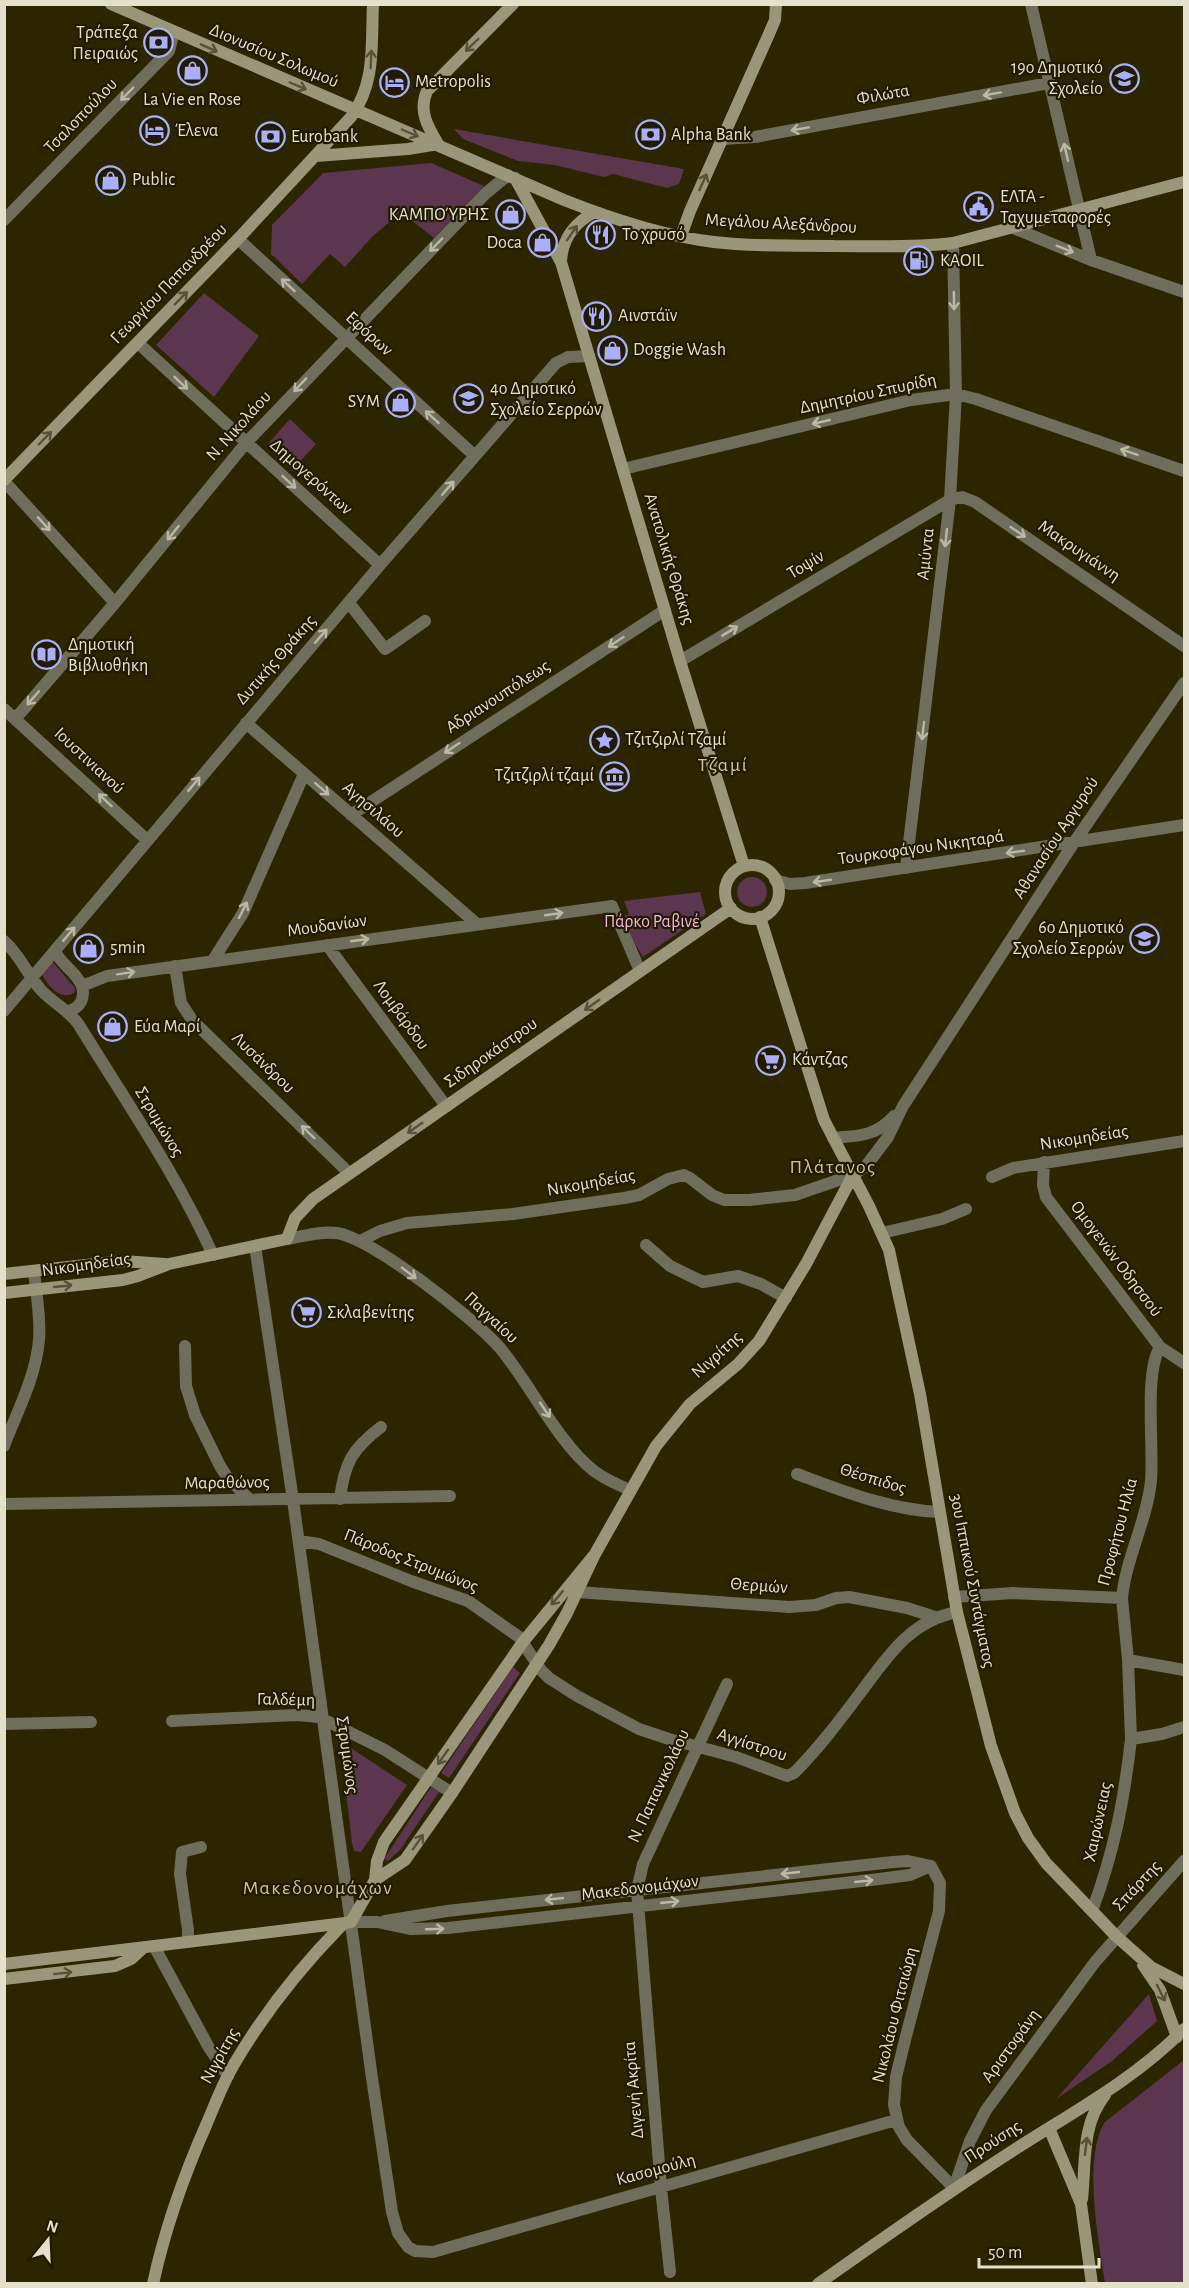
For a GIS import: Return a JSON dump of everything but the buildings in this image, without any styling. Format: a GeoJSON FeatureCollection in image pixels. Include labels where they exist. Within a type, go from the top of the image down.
{"type":"FeatureCollection","features":[{"type":"Feature","properties":{"kind":"street","name":"Διονυσίου Σολωμού"},"geometry":{"type":"LineString","coordinates":[[111,4],[356,110]]}},
{"type":"Feature","properties":{"kind":"street","name":"Γεωργίου Παπανδρέου"},"geometry":{"type":"LineString","coordinates":[[4,480],[238,239],[356,110],[365,94],[369,80],[373,4]]}},
{"type":"Feature","properties":{"kind":"street"},"geometry":{"type":"LineString","coordinates":[[316,156],[408,149],[438,144],[423,113],[423,101],[427,91],[513,4]]}},
{"type":"Feature","properties":{"kind":"street"},"geometry":{"type":"LineString","coordinates":[[681,236],[775,20],[777,4]]}},
{"type":"Feature","properties":{"kind":"street"},"geometry":{"type":"LineString","coordinates":[[1030,4],[1091,260]]}},
{"type":"Feature","properties":{"kind":"street","name":"Τσαλοπούλου"},"geometry":{"type":"LineString","coordinates":[[4,220],[169,51],[174,32]]}},
{"type":"Feature","properties":{"kind":"street","name":"Φιλώτα"},"geometry":{"type":"LineString","coordinates":[[723,139],[755,137],[1049,83]]}},
{"type":"Feature","properties":{"kind":"street","name":"Μεγάλου Αλεξάνδρου"},"geometry":{"type":"LineString","coordinates":[[356,110],[595,212],[681,236],[715,242],[770,245],[899,246],[953,243],[1185,182]]}},
{"type":"Feature","properties":{"kind":"street","name":"Ανατολικής Θράκης"},"geometry":{"type":"LineString","coordinates":[[511,177],[561,262],[680,661],[744,866]]}},
{"type":"Feature","properties":{"kind":"street","name":"Ν. Νικολάου"},"geometry":{"type":"LineString","coordinates":[[16,718],[115,603],[246,443],[345,337],[485,194],[511,177]]}},
{"type":"Feature","properties":{"kind":"street"},"geometry":{"type":"LineString","coordinates":[[561,262],[563,249],[570,233],[584,218],[595,212]]}},
{"type":"Feature","properties":{"kind":"street"},"geometry":{"type":"LineString","coordinates":[[1011,228],[1091,260],[1185,292]]}},
{"type":"Feature","properties":{"kind":"street","name":"Εφόρων"},"geometry":{"type":"LineString","coordinates":[[238,239],[476,456]]}},
{"type":"Feature","properties":{"kind":"street","name":"Αμύντα"},"geometry":{"type":"LineString","coordinates":[[906,868],[950,500],[956,394],[953,243]]}},
{"type":"Feature","properties":{"kind":"street","name":"Δημογερόντων"},"geometry":{"type":"LineString","coordinates":[[138,343],[380,565]]}},
{"type":"Feature","properties":{"kind":"street","name":"Δυτικής Θράκης"},"geometry":{"type":"LineString","coordinates":[[4,1011],[380,565],[556,363],[568,357],[589,356]]}},
{"type":"Feature","properties":{"kind":"street","name":"Δημητρίου Σπυρίδη"},"geometry":{"type":"LineString","coordinates":[[623,469],[911,400],[956,394],[1185,471]]}},
{"type":"Feature","properties":{"kind":"street"},"geometry":{"type":"LineString","coordinates":[[4,480],[115,603]]}},
{"type":"Feature","properties":{"kind":"street","name":"Μακρυγιάννη"},"geometry":{"type":"LineString","coordinates":[[950,500],[962,497],[975,502],[1185,646]]}},
{"type":"Feature","properties":{"kind":"street","name":"Τοψίν"},"geometry":{"type":"LineString","coordinates":[[680,661],[950,500]]}},
{"type":"Feature","properties":{"kind":"street"},"geometry":{"type":"LineString","coordinates":[[349,603],[385,649],[425,621]]}},
{"type":"Feature","properties":{"kind":"street","name":"Αδριανουπόλεως"},"geometry":{"type":"LineString","coordinates":[[351,815],[665,610]]}},
{"type":"Feature","properties":{"kind":"street","name":"Αθανασίου Αργυρού"},"geometry":{"type":"LineString","coordinates":[[853,1175],[875,1157],[903,1106],[1073,844],[1185,683]]}},
{"type":"Feature","properties":{"kind":"street","name":"Ιουστινιανού"},"geometry":{"type":"LineString","coordinates":[[4,709],[147,840]]}},
{"type":"Feature","properties":{"kind":"street","name":"Αγησιλάου"},"geometry":{"type":"LineString","coordinates":[[246,723],[477,924]]}},
{"type":"Feature","properties":{"kind":"street"},"geometry":{"type":"LineString","coordinates":[[213,960],[243,913],[304,774]]}},
{"type":"Feature","properties":{"kind":"street","name":"Τουρκοφάγου Νικηταρά"},"geometry":{"type":"LineString","coordinates":[[775,879],[796,884],[1073,844],[1185,825]]}},
{"type":"Feature","properties":{"kind":"street"},"geometry":{"type":"LineString","coordinates":[[744,866],[761,867],[771,873],[775,879],[778,899],[770,911],[760,917],[743,917],[731,908],[726,896],[727,882],[733,873],[744,866]]}},
{"type":"Feature","properties":{"kind":"street","name":"Μουδανίων"},"geometry":{"type":"LineString","coordinates":[[82,986],[107,976],[213,960],[612,906],[640,971]]}},
{"type":"Feature","properties":{"kind":"street","name":"Σιδηροκάστρου"},"geometry":{"type":"LineString","coordinates":[[287,1239],[292,1223],[300,1211],[349,1173],[731,908]]}},
{"type":"Feature","properties":{"kind":"street"},"geometry":{"type":"LineString","coordinates":[[760,917],[817,1102],[853,1175]]}},
{"type":"Feature","properties":{"kind":"street"},"geometry":{"type":"LineString","coordinates":[[4,941],[21,959],[32,978]]}},
{"type":"Feature","properties":{"kind":"street","name":"Λομβάρδου"},"geometry":{"type":"LineString","coordinates":[[327,945],[446,1106]]}},
{"type":"Feature","properties":{"kind":"street"},"geometry":{"type":"LineString","coordinates":[[55,951],[62,962],[79,978],[82,986],[83,997],[80,1004],[68,1011]]}},
{"type":"Feature","properties":{"kind":"street","name":"Λυσάνδρου"},"geometry":{"type":"LineString","coordinates":[[175,966],[179,996],[192,1020],[349,1173]]}},
{"type":"Feature","properties":{"kind":"street","name":"Στρυμώνος"},"geometry":{"type":"LineString","coordinates":[[32,978],[46,994],[68,1011],[79,1025],[154,1148],[198,1224],[213,1255]]}},
{"type":"Feature","properties":{"kind":"street","name":"Αθανασίου Αργυρού"},"geometry":{"type":"LineString","coordinates":[[833,1138],[861,1136],[876,1131],[903,1106]]}},
{"type":"Feature","properties":{"kind":"street","name":"Νικομηδείας"},"geometry":{"type":"LineString","coordinates":[[992,1177],[1005,1170],[1044,1162],[1185,1141]]}},
{"type":"Feature","properties":{"kind":"street","name":"Ομογενών Οδησσού"},"geometry":{"type":"LineString","coordinates":[[1044,1162],[1043,1185],[1046,1197],[1160,1347],[1185,1363]]}},
{"type":"Feature","properties":{"kind":"street","name":"Νικομηδείας"},"geometry":{"type":"LineString","coordinates":[[360,1241],[380,1231],[407,1223],[513,1214],[639,1195],[668,1179],[682,1176],[688,1177],[716,1198],[742,1201],[795,1195],[853,1175]]}},
{"type":"Feature","properties":{"kind":"street","name":"3ου Ιππικού Συντάγματος"},"geometry":{"type":"LineString","coordinates":[[853,1175],[889,1250],[909,1338],[957,1612],[988,1736],[1015,1814],[1028,1838],[1046,1863],[1135,1954]]}},
{"type":"Feature","properties":{"kind":"street","name":"Νιγρίτης"},"geometry":{"type":"LineString","coordinates":[[375,1880],[405,1860],[537,1664],[656,1446],[681,1413],[743,1360],[766,1332],[814,1250],[853,1175]]}},
{"type":"Feature","properties":{"kind":"street"},"geometry":{"type":"LineString","coordinates":[[882,1233],[942,1219],[966,1209]]}},
{"type":"Feature","properties":{"kind":"street","name":"Παγγαίου"},"geometry":{"type":"LineString","coordinates":[[287,1239],[329,1233],[338,1234],[360,1241],[401,1267],[487,1333],[525,1380],[564,1438],[583,1461],[604,1478],[630,1490]]}},
{"type":"Feature","properties":{"kind":"street","name":"Νικομηδείας"},"geometry":{"type":"LineString","coordinates":[[4,1293],[123,1280],[169,1264],[287,1239]]}},
{"type":"Feature","properties":{"kind":"street"},"geometry":{"type":"LineString","coordinates":[[646,1245],[670,1266],[703,1282],[738,1276],[762,1284],[786,1298]]}},
{"type":"Feature","properties":{"kind":"street","name":"Στρυμώνος"},"geometry":{"type":"LineString","coordinates":[[255,1246],[299,1541],[348,1923],[394,2222],[398,2233],[408,2247],[426,2253]]}},
{"type":"Feature","properties":{"kind":"street","name":"Νικομηδείας"},"geometry":{"type":"LineString","coordinates":[[4,1274],[122,1261],[169,1264]]}},
{"type":"Feature","properties":{"kind":"street"},"geometry":{"type":"LineString","coordinates":[[4,1446],[38,1350],[39,1330],[34,1271]]}},
{"type":"Feature","properties":{"kind":"street"},"geometry":{"type":"LineString","coordinates":[[185,1346],[186,1386],[195,1415],[223,1471],[250,1500]]}},
{"type":"Feature","properties":{"kind":"street","name":"Προφήτου Ηλία"},"geometry":{"type":"LineString","coordinates":[[954,1597],[1013,1593],[1122,1598],[1127,1568],[1151,1480],[1153,1372],[1156,1354],[1160,1347]]}},
{"type":"Feature","properties":{"kind":"street"},"geometry":{"type":"LineString","coordinates":[[340,1499],[344,1474],[352,1454],[362,1442],[381,1427]]}},
{"type":"Feature","properties":{"kind":"street","name":"Θέσπιδος"},"geometry":{"type":"LineString","coordinates":[[797,1474],[907,1509],[939,1512]]}},
{"type":"Feature","properties":{"kind":"street","name":"Μαραθώνος"},"geometry":{"type":"LineString","coordinates":[[4,1504],[450,1496]]}},
{"type":"Feature","properties":{"kind":"street","name":"Πάροδος Στρυμώνος"},"geometry":{"type":"LineString","coordinates":[[299,1541],[329,1547],[417,1584],[462,1598],[495,1618],[526,1647]]}},
{"type":"Feature","properties":{"kind":"street","name":"Νιγρίτης"},"geometry":{"type":"LineString","coordinates":[[153,2283],[163,2240],[179,2192],[228,2076],[244,2048],[280,1995],[308,1962],[348,1923],[375,1880],[384,1842],[595,1554]]}},
{"type":"Feature","properties":{"kind":"street","name":"Θερμών"},"geometry":{"type":"LineString","coordinates":[[578,1592],[789,1607],[816,1605],[836,1598],[849,1597],[907,1608],[935,1617]]}},
{"type":"Feature","properties":{"kind":"street","name":"Χαιρώνειας"},"geometry":{"type":"LineString","coordinates":[[1092,1911],[1116,1836],[1124,1797],[1131,1738],[1128,1660],[1122,1598]]}},
{"type":"Feature","properties":{"kind":"street","name":"Αγγίστρου"},"geometry":{"type":"LineString","coordinates":[[526,1647],[537,1664],[553,1681],[629,1724],[662,1737],[736,1757],[790,1776],[824,1739],[898,1644],[923,1623],[935,1617],[957,1612]]}},
{"type":"Feature","properties":{"kind":"street"},"geometry":{"type":"LineString","coordinates":[[1128,1660],[1185,1670]]}},
{"type":"Feature","properties":{"kind":"street","name":"Ν. Παπανικολάου"},"geometry":{"type":"LineString","coordinates":[[637,1906],[637,1890],[643,1863],[727,1684]]}},
{"type":"Feature","properties":{"kind":"street","name":"Γαλδέμη"},"geometry":{"type":"LineString","coordinates":[[172,1721],[297,1715],[323,1718],[365,1739],[452,1793]]}},
{"type":"Feature","properties":{"kind":"street"},"geometry":{"type":"LineString","coordinates":[[4,1724],[91,1722]]}},
{"type":"Feature","properties":{"kind":"street"},"geometry":{"type":"LineString","coordinates":[[1131,1738],[1162,1734],[1185,1727]]}},
{"type":"Feature","properties":{"kind":"street"},"geometry":{"type":"LineString","coordinates":[[188,1942],[180,1875],[182,1852],[201,1846]]}},
{"type":"Feature","properties":{"kind":"street"},"geometry":{"type":"LineString","coordinates":[[377,1922],[447,1911],[893,1862],[908,1861],[931,1866]]}},
{"type":"Feature","properties":{"kind":"street","name":"Σπάρτης"},"geometry":{"type":"LineString","coordinates":[[1116,1936],[1185,1862]]}},
{"type":"Feature","properties":{"kind":"street","name":"Μακεδονομάχων"},"geometry":{"type":"LineString","coordinates":[[4,1964],[348,1923],[377,1922],[410,1929],[448,1928],[879,1879],[910,1875],[931,1866]]}},
{"type":"Feature","properties":{"kind":"street","name":"Νικολάου Φιτσιώρη"},"geometry":{"type":"LineString","coordinates":[[931,1866],[940,1883],[939,1911],[896,2077],[894,2104],[896,2120],[903,2134],[916,2151],[954,2188]]}},
{"type":"Feature","properties":{"kind":"street","name":"Διγενή Ακρίτα"},"geometry":{"type":"LineString","coordinates":[[637,1906],[670,2272]]}},
{"type":"Feature","properties":{"kind":"street","name":"Αριστοφάνη"},"geometry":{"type":"LineString","coordinates":[[954,2188],[970,2141],[986,2110],[1116,1936]]}},
{"type":"Feature","properties":{"kind":"street"},"geometry":{"type":"LineString","coordinates":[[149,1947],[228,2076]]}},
{"type":"Feature","properties":{"kind":"street","name":"Μακεδονομάχων"},"geometry":{"type":"LineString","coordinates":[[4,1979],[115,1966],[149,1947]]}},
{"type":"Feature","properties":{"kind":"street"},"geometry":{"type":"LineString","coordinates":[[1135,1954],[1160,1973],[1185,1984]]}},
{"type":"Feature","properties":{"kind":"street"},"geometry":{"type":"LineString","coordinates":[[1135,1954],[1160,1990],[1181,2033]]}},
{"type":"Feature","properties":{"kind":"street","name":"Προύσης"},"geometry":{"type":"LineString","coordinates":[[818,2283],[954,2188],[1110,2090],[1148,2063],[1181,2033]]}},
{"type":"Feature","properties":{"kind":"street"},"geometry":{"type":"LineString","coordinates":[[1092,2283],[1081,2204],[1087,2136],[1095,2110],[1110,2090]]}},
{"type":"Feature","properties":{"kind":"street","name":"Κασομούλη"},"geometry":{"type":"LineString","coordinates":[[426,2253],[440,2251],[528,2223],[661,2188],[896,2120]]}},
{"type":"Feature","properties":{"kind":"street"},"geometry":{"type":"LineString","coordinates":[[1049,2128],[1081,2204]]}},
{"type":"Feature","properties":{"kind":"green space"},"geometry":{"type":"Polygon","coordinates":[[[454,129],[684,169],[679,184],[667,188],[613,174],[604,177],[555,165],[518,161],[463,139],[454,129]]]}},
{"type":"Feature","properties":{"kind":"green space"},"geometry":{"type":"Polygon","coordinates":[[[431,163],[484,186],[434,238],[401,212],[372,237],[345,267],[330,254],[302,284],[271,254],[272,225],[323,173],[431,163]]]}},
{"type":"Feature","properties":{"kind":"green space"},"geometry":{"type":"Polygon","coordinates":[[[204,293],[259,336],[214,397],[156,345],[204,293]]]}},
{"type":"Feature","properties":{"kind":"green space"},"geometry":{"type":"Polygon","coordinates":[[[290,419],[316,444],[294,468],[267,445],[290,419]]]}},
{"type":"Feature","properties":{"kind":"green space"},"geometry":{"type":"Polygon","coordinates":[[[752,877],[763,881],[767,892],[763,903],[752,907],[741,903],[737,892],[741,881],[752,877]]]}},
{"type":"Feature","properties":{"kind":"green space","name":"Πάρκο Ραβινέ"},"geometry":{"type":"Polygon","coordinates":[[[700,892],[706,914],[643,957],[634,942],[624,916],[629,914],[624,901],[700,892]]]}},
{"type":"Feature","properties":{"kind":"green space"},"geometry":{"type":"Polygon","coordinates":[[[51,960],[75,988],[74,993],[64,995],[59,993],[47,982],[41,973],[51,960]]]}},
{"type":"Feature","properties":{"kind":"green space"},"geometry":{"type":"Polygon","coordinates":[[[513,1667],[520,1673],[449,1778],[441,1773],[513,1667]]]}},
{"type":"Feature","properties":{"kind":"green space"},"geometry":{"type":"Polygon","coordinates":[[[348,1746],[407,1785],[361,1852],[354,1851],[352,1843],[341,1750],[348,1746]]]}},
{"type":"Feature","properties":{"kind":"green space"},"geometry":{"type":"Polygon","coordinates":[[[431,1787],[439,1792],[400,1850],[388,1861],[384,1859],[431,1787]]]}},
{"type":"Feature","properties":{"kind":"green space"},"geometry":{"type":"Polygon","coordinates":[[[1149,1994],[1157,2021],[1112,2061],[1056,2099],[1149,1994]]]}},
{"type":"Feature","properties":{"kind":"green space"},"geometry":{"type":"Polygon","coordinates":[[[1184,2060],[1184,2283],[1105,2283],[1094,2200],[1094,2156],[1098,2137],[1105,2122],[1184,2060]]]}},
{"type":"Feature","properties":{"kind":"place","name":"Τράπεζα Πειραιώς"},"geometry":{"type":"Point","coordinates":[159,43]}},
{"type":"Feature","properties":{"kind":"place","name":"La Vie en Rose"},"geometry":{"type":"Point","coordinates":[192,71]}},
{"type":"Feature","properties":{"kind":"place","name":"19ο Δημοτικό Σχολείο"},"geometry":{"type":"Point","coordinates":[1124,78]}},
{"type":"Feature","properties":{"kind":"place","name":"Metropolis"},"geometry":{"type":"Point","coordinates":[394,82]}},
{"type":"Feature","properties":{"kind":"place","name":"Έλενα"},"geometry":{"type":"Point","coordinates":[154,131]}},
{"type":"Feature","properties":{"kind":"place","name":"Alpha Bank"},"geometry":{"type":"Point","coordinates":[650,135]}},
{"type":"Feature","properties":{"kind":"place","name":"Eurobank"},"geometry":{"type":"Point","coordinates":[270,137]}},
{"type":"Feature","properties":{"kind":"place","name":"Public"},"geometry":{"type":"Point","coordinates":[111,180]}},
{"type":"Feature","properties":{"kind":"place","name":"ΕΛΤΑ - Ταχυμεταφορές"},"geometry":{"type":"Point","coordinates":[979,207]}},
{"type":"Feature","properties":{"kind":"place","name":"ΚΑΜΠΟΎΡΗΣ"},"geometry":{"type":"Point","coordinates":[510,215]}},
{"type":"Feature","properties":{"kind":"place","name":"Το χρυσό"},"geometry":{"type":"Point","coordinates":[601,235]}},
{"type":"Feature","properties":{"kind":"place","name":"Doca"},"geometry":{"type":"Point","coordinates":[543,243]}},
{"type":"Feature","properties":{"kind":"place","name":"KAOIL"},"geometry":{"type":"Point","coordinates":[919,261]}},
{"type":"Feature","properties":{"kind":"place","name":"Αινστάϊν"},"geometry":{"type":"Point","coordinates":[597,316]}},
{"type":"Feature","properties":{"kind":"place","name":"Doggie Wash"},"geometry":{"type":"Point","coordinates":[612,350]}},
{"type":"Feature","properties":{"kind":"place","name":"4ο Δημοτικό Σχολείο Σερρών"},"geometry":{"type":"Point","coordinates":[469,399]}},
{"type":"Feature","properties":{"kind":"place","name":"SYM"},"geometry":{"type":"Point","coordinates":[401,402]}},
{"type":"Feature","properties":{"kind":"place","name":"Δημοτική Βιβλιοθήκη"},"geometry":{"type":"Point","coordinates":[47,655]}},
{"type":"Feature","properties":{"kind":"place","name":"Τζιτζιρλί Τζαμί"},"geometry":{"type":"Point","coordinates":[604,740]}},
{"type":"Feature","properties":{"kind":"place","name":"Τζιτζιρλί τζαμί"},"geometry":{"type":"Point","coordinates":[615,776]}},
{"type":"Feature","properties":{"kind":"place","name":"6ο Δημοτικό Σχολείο Σερρών"},"geometry":{"type":"Point","coordinates":[1145,938]}},
{"type":"Feature","properties":{"kind":"place","name":"5min"},"geometry":{"type":"Point","coordinates":[89,948]}},
{"type":"Feature","properties":{"kind":"place","name":"Εύα Μαρί"},"geometry":{"type":"Point","coordinates":[113,1027]}},
{"type":"Feature","properties":{"kind":"place","name":"Κάντζας"},"geometry":{"type":"Point","coordinates":[771,1060]}},
{"type":"Feature","properties":{"kind":"place","name":"Σκλαβενίτης"},"geometry":{"type":"Point","coordinates":[306,1313]}},
{"type":"Feature","properties":{"kind":"district","name":"Τζαμί"},"geometry":{"type":"Point","coordinates":[723,765]}},
{"type":"Feature","properties":{"kind":"district","name":"Πλάτανος"},"geometry":{"type":"Point","coordinates":[833,1167]}},
{"type":"Feature","properties":{"kind":"district","name":"Μακεδονομάχων"},"geometry":{"type":"Point","coordinates":[318,1888]}}]}
